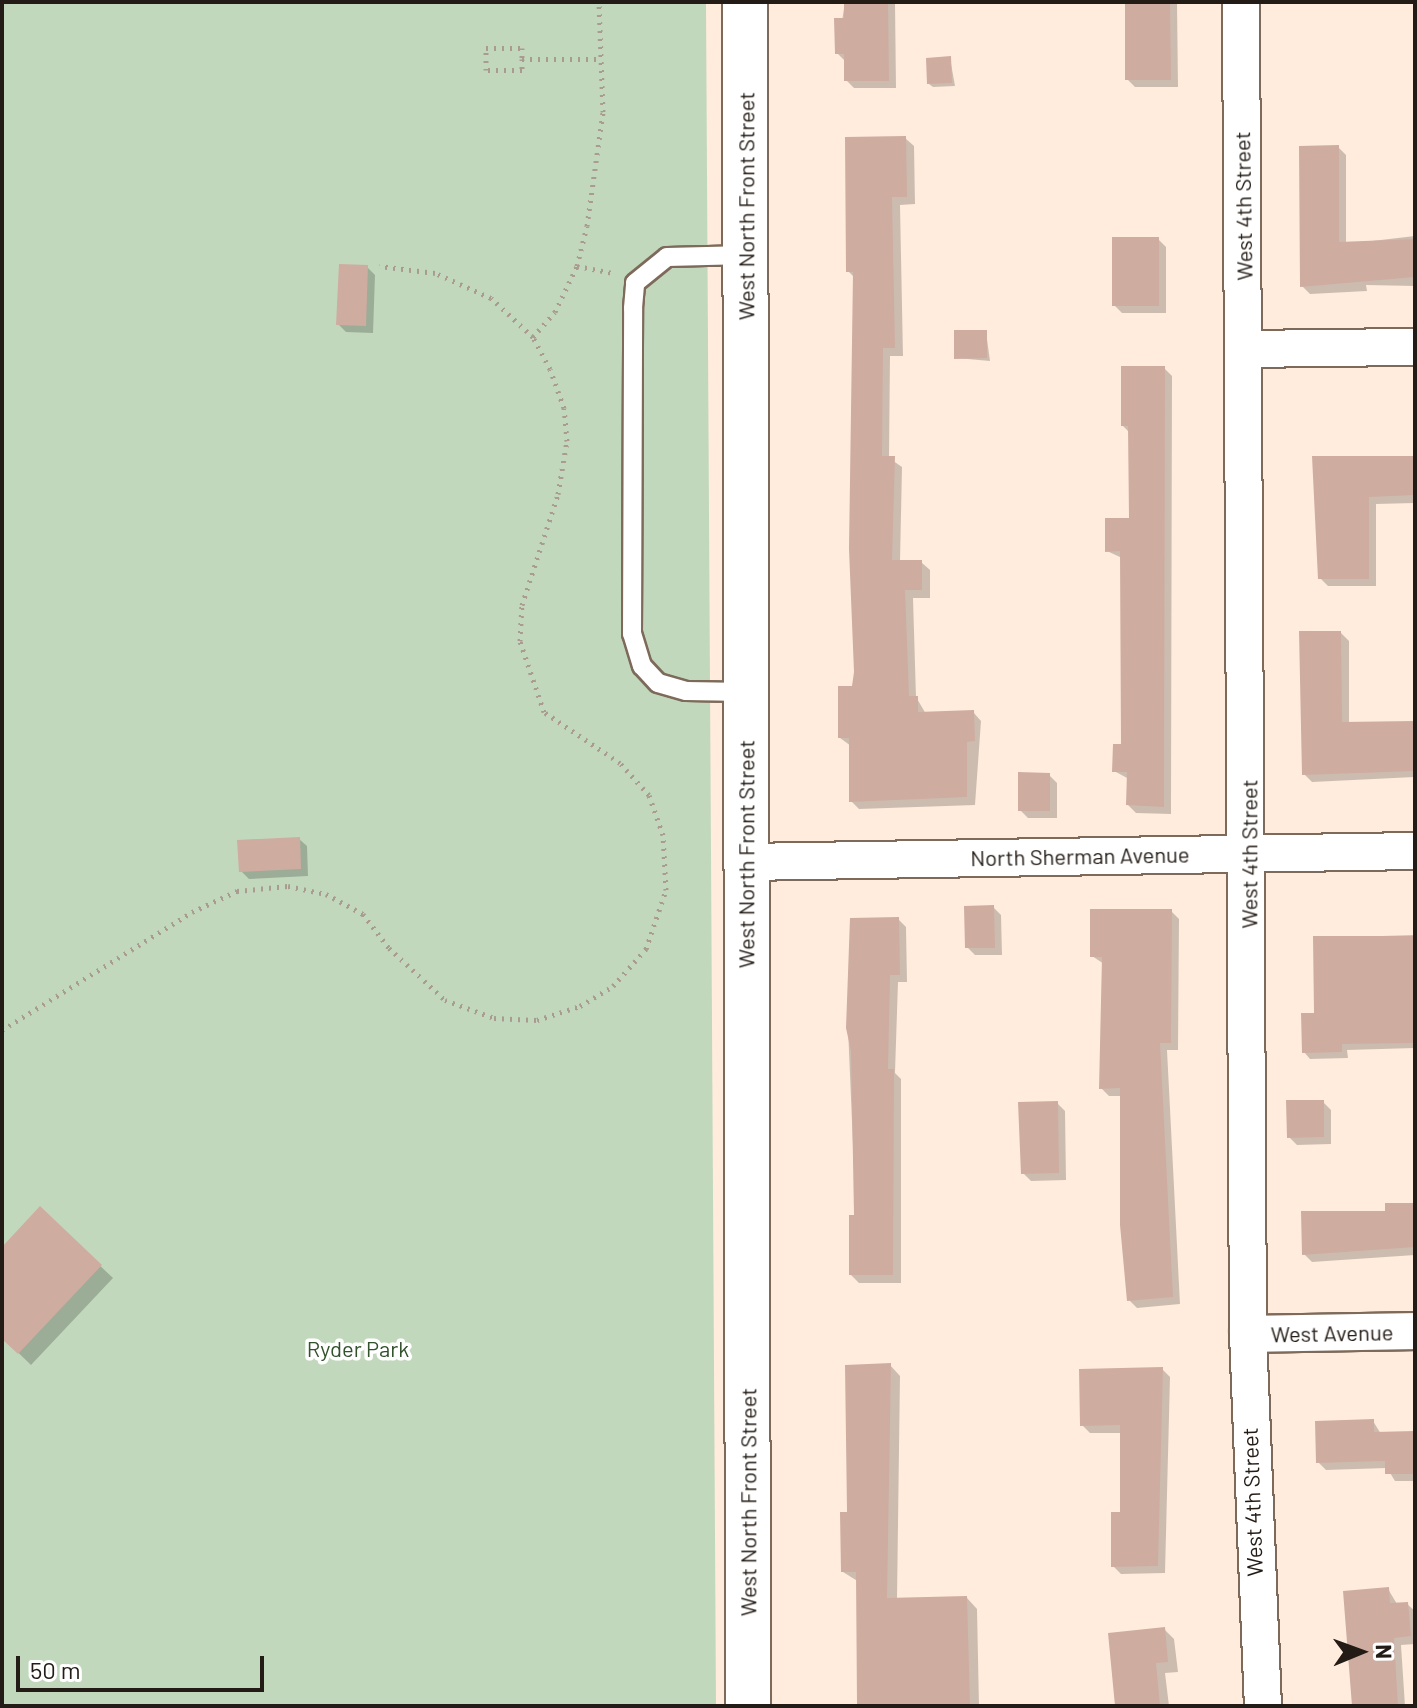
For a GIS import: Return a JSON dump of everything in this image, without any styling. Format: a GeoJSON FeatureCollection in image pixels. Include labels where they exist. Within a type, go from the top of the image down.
{"type":"FeatureCollection","features":[{"type":"Feature","properties":{"kind":"street","name":"West North Front Street"},"geometry":{"type":"LineString","coordinates":[[745,2],[748,1706]]}},
{"type":"Feature","properties":{"kind":"street","name":"West 4th Street"},"geometry":{"type":"LineString","coordinates":[[1241,2],[1249,853],[1248,1334],[1263,1706]]}},
{"type":"Feature","properties":{"kind":"street"},"geometry":{"type":"LineString","coordinates":[[1244,349],[1415,347]]}},
{"type":"Feature","properties":{"kind":"street","name":"North Sherman Avenue"},"geometry":{"type":"LineString","coordinates":[[745,862],[1415,851]]}},
{"type":"Feature","properties":{"kind":"street","name":"West Avenue"},"geometry":{"type":"LineString","coordinates":[[1248,1334],[1415,1331]]}},
{"type":"Feature","properties":{"kind":"lane"},"geometry":{"type":"LineString","coordinates":[[745,692],[686,691],[658,683],[642,666],[632,634],[635,283],[667,257],[747,255]]}},
{"type":"Feature","properties":{"kind":"path"},"geometry":{"type":"LineString","coordinates":[[533,337],[555,312],[577,266],[602,128],[599,2]]}},
{"type":"Feature","properties":{"kind":"path"},"geometry":{"type":"LineString","coordinates":[[486,48],[522,48],[522,59],[522,70],[486,70],[486,48]]}},
{"type":"Feature","properties":{"kind":"path"},"geometry":{"type":"LineString","coordinates":[[522,59],[599,59]]}},
{"type":"Feature","properties":{"kind":"path"},"geometry":{"type":"LineString","coordinates":[[2,1030],[192,912],[237,891],[288,886],[326,894],[363,914],[389,948],[445,1000],[494,1018],[537,1020],[580,1006],[613,986],[646,949],[666,890],[663,835],[649,795],[620,763],[544,712],[520,641],[525,593],[558,494],[567,441],[564,408],[533,337],[469,285],[435,273],[379,266]]}},
{"type":"Feature","properties":{"kind":"path"},"geometry":{"type":"LineString","coordinates":[[577,266],[618,274],[635,283]]}},
{"type":"Feature","properties":{"kind":"green space","name":"Ryder Park"},"geometry":{"type":"Polygon","coordinates":[[[2,2],[706,2],[716,1706],[2,1706],[2,2]]]}},
{"type":"Feature","properties":{"kind":"building"},"geometry":{"type":"Polygon","coordinates":[[[844,2],[888,2],[889,81],[844,81],[844,54],[835,54],[834,18],[844,18],[844,2]]]}},
{"type":"Feature","properties":{"kind":"building"},"geometry":{"type":"Polygon","coordinates":[[[1125,2],[1170,2],[1171,80],[1125,80],[1125,2]]]}},
{"type":"Feature","properties":{"kind":"building"},"geometry":{"type":"Polygon","coordinates":[[[951,56],[952,83],[927,84],[926,58],[951,56]]]}},
{"type":"Feature","properties":{"kind":"building"},"geometry":{"type":"Polygon","coordinates":[[[906,136],[907,197],[892,197],[895,348],[883,348],[882,456],[895,456],[892,560],[922,560],[922,590],[905,590],[909,696],[918,696],[918,712],[974,710],[975,741],[967,742],[967,797],[849,802],[849,738],[838,738],[838,686],[852,686],[854,672],[849,549],[853,272],[846,272],[845,137],[906,136]]]}},
{"type":"Feature","properties":{"kind":"building"},"geometry":{"type":"Polygon","coordinates":[[[1339,145],[1339,242],[1415,239],[1415,277],[1300,287],[1299,146],[1339,145]]]}},
{"type":"Feature","properties":{"kind":"building"},"geometry":{"type":"Polygon","coordinates":[[[1112,237],[1159,237],[1159,306],[1112,306],[1112,237]]]}},
{"type":"Feature","properties":{"kind":"building"},"geometry":{"type":"Polygon","coordinates":[[[339,264],[368,265],[366,326],[336,325],[339,264]]]}},
{"type":"Feature","properties":{"kind":"building"},"geometry":{"type":"Polygon","coordinates":[[[954,330],[987,330],[987,358],[954,359],[954,330]]]}},
{"type":"Feature","properties":{"kind":"building"},"geometry":{"type":"Polygon","coordinates":[[[1121,366],[1165,366],[1164,807],[1126,805],[1127,772],[1112,772],[1113,744],[1121,744],[1120,551],[1105,552],[1105,518],[1129,518],[1128,426],[1121,426],[1121,366]]]}},
{"type":"Feature","properties":{"kind":"building"},"geometry":{"type":"Polygon","coordinates":[[[1312,456],[1415,456],[1415,495],[1369,497],[1369,579],[1318,579],[1312,456]]]}},
{"type":"Feature","properties":{"kind":"building"},"geometry":{"type":"Polygon","coordinates":[[[1299,631],[1341,631],[1342,722],[1415,721],[1415,771],[1302,775],[1299,631]]]}},
{"type":"Feature","properties":{"kind":"building"},"geometry":{"type":"Polygon","coordinates":[[[1018,772],[1050,773],[1050,811],[1018,811],[1018,772]]]}},
{"type":"Feature","properties":{"kind":"building"},"geometry":{"type":"Polygon","coordinates":[[[300,837],[301,869],[239,872],[237,840],[300,837]]]}},
{"type":"Feature","properties":{"kind":"building"},"geometry":{"type":"Polygon","coordinates":[[[994,905],[995,948],[965,948],[964,906],[994,905]]]}},
{"type":"Feature","properties":{"kind":"building"},"geometry":{"type":"Polygon","coordinates":[[[1090,909],[1172,909],[1171,1043],[1160,1043],[1173,1297],[1127,1301],[1120,1225],[1120,1088],[1099,1089],[1102,957],[1090,957],[1090,909]]]}},
{"type":"Feature","properties":{"kind":"building"},"geometry":{"type":"Polygon","coordinates":[[[899,917],[900,975],[890,975],[888,1069],[894,1069],[893,1275],[849,1275],[849,1215],[854,1215],[851,1051],[846,1028],[850,918],[899,917]]]}},
{"type":"Feature","properties":{"kind":"building"},"geometry":{"type":"Polygon","coordinates":[[[1313,936],[1415,936],[1415,1043],[1342,1044],[1342,1052],[1302,1053],[1301,1013],[1314,1013],[1313,936]]]}},
{"type":"Feature","properties":{"kind":"building"},"geometry":{"type":"Polygon","coordinates":[[[1286,1100],[1324,1100],[1324,1137],[1287,1138],[1286,1100]]]}},
{"type":"Feature","properties":{"kind":"building"},"geometry":{"type":"Polygon","coordinates":[[[1058,1101],[1059,1173],[1021,1174],[1018,1102],[1058,1101]]]}},
{"type":"Feature","properties":{"kind":"building"},"geometry":{"type":"Polygon","coordinates":[[[1385,1203],[1415,1203],[1415,1247],[1302,1255],[1301,1211],[1385,1211],[1385,1203]]]}},
{"type":"Feature","properties":{"kind":"building"},"geometry":{"type":"Polygon","coordinates":[[[40,1206],[102,1265],[18,1354],[2,1339],[2,1247],[40,1206]]]}},
{"type":"Feature","properties":{"kind":"building"},"geometry":{"type":"Polygon","coordinates":[[[891,1363],[887,1598],[967,1596],[970,1706],[857,1706],[856,1572],[841,1572],[840,1512],[847,1512],[845,1365],[891,1363]]]}},
{"type":"Feature","properties":{"kind":"building"},"geometry":{"type":"Polygon","coordinates":[[[1163,1367],[1158,1566],[1111,1567],[1111,1512],[1120,1512],[1120,1425],[1080,1426],[1079,1369],[1163,1367]]]}},
{"type":"Feature","properties":{"kind":"building"},"geometry":{"type":"Polygon","coordinates":[[[1374,1419],[1374,1432],[1415,1431],[1415,1474],[1385,1474],[1385,1461],[1316,1463],[1315,1421],[1374,1419]]]}},
{"type":"Feature","properties":{"kind":"building"},"geometry":{"type":"Polygon","coordinates":[[[1389,1587],[1390,1603],[1408,1602],[1411,1636],[1394,1638],[1398,1706],[1352,1706],[1343,1591],[1389,1587]]]}},
{"type":"Feature","properties":{"kind":"building"},"geometry":{"type":"Polygon","coordinates":[[[1165,1627],[1168,1662],[1156,1663],[1160,1706],[1115,1706],[1108,1633],[1165,1627]]]}}]}
